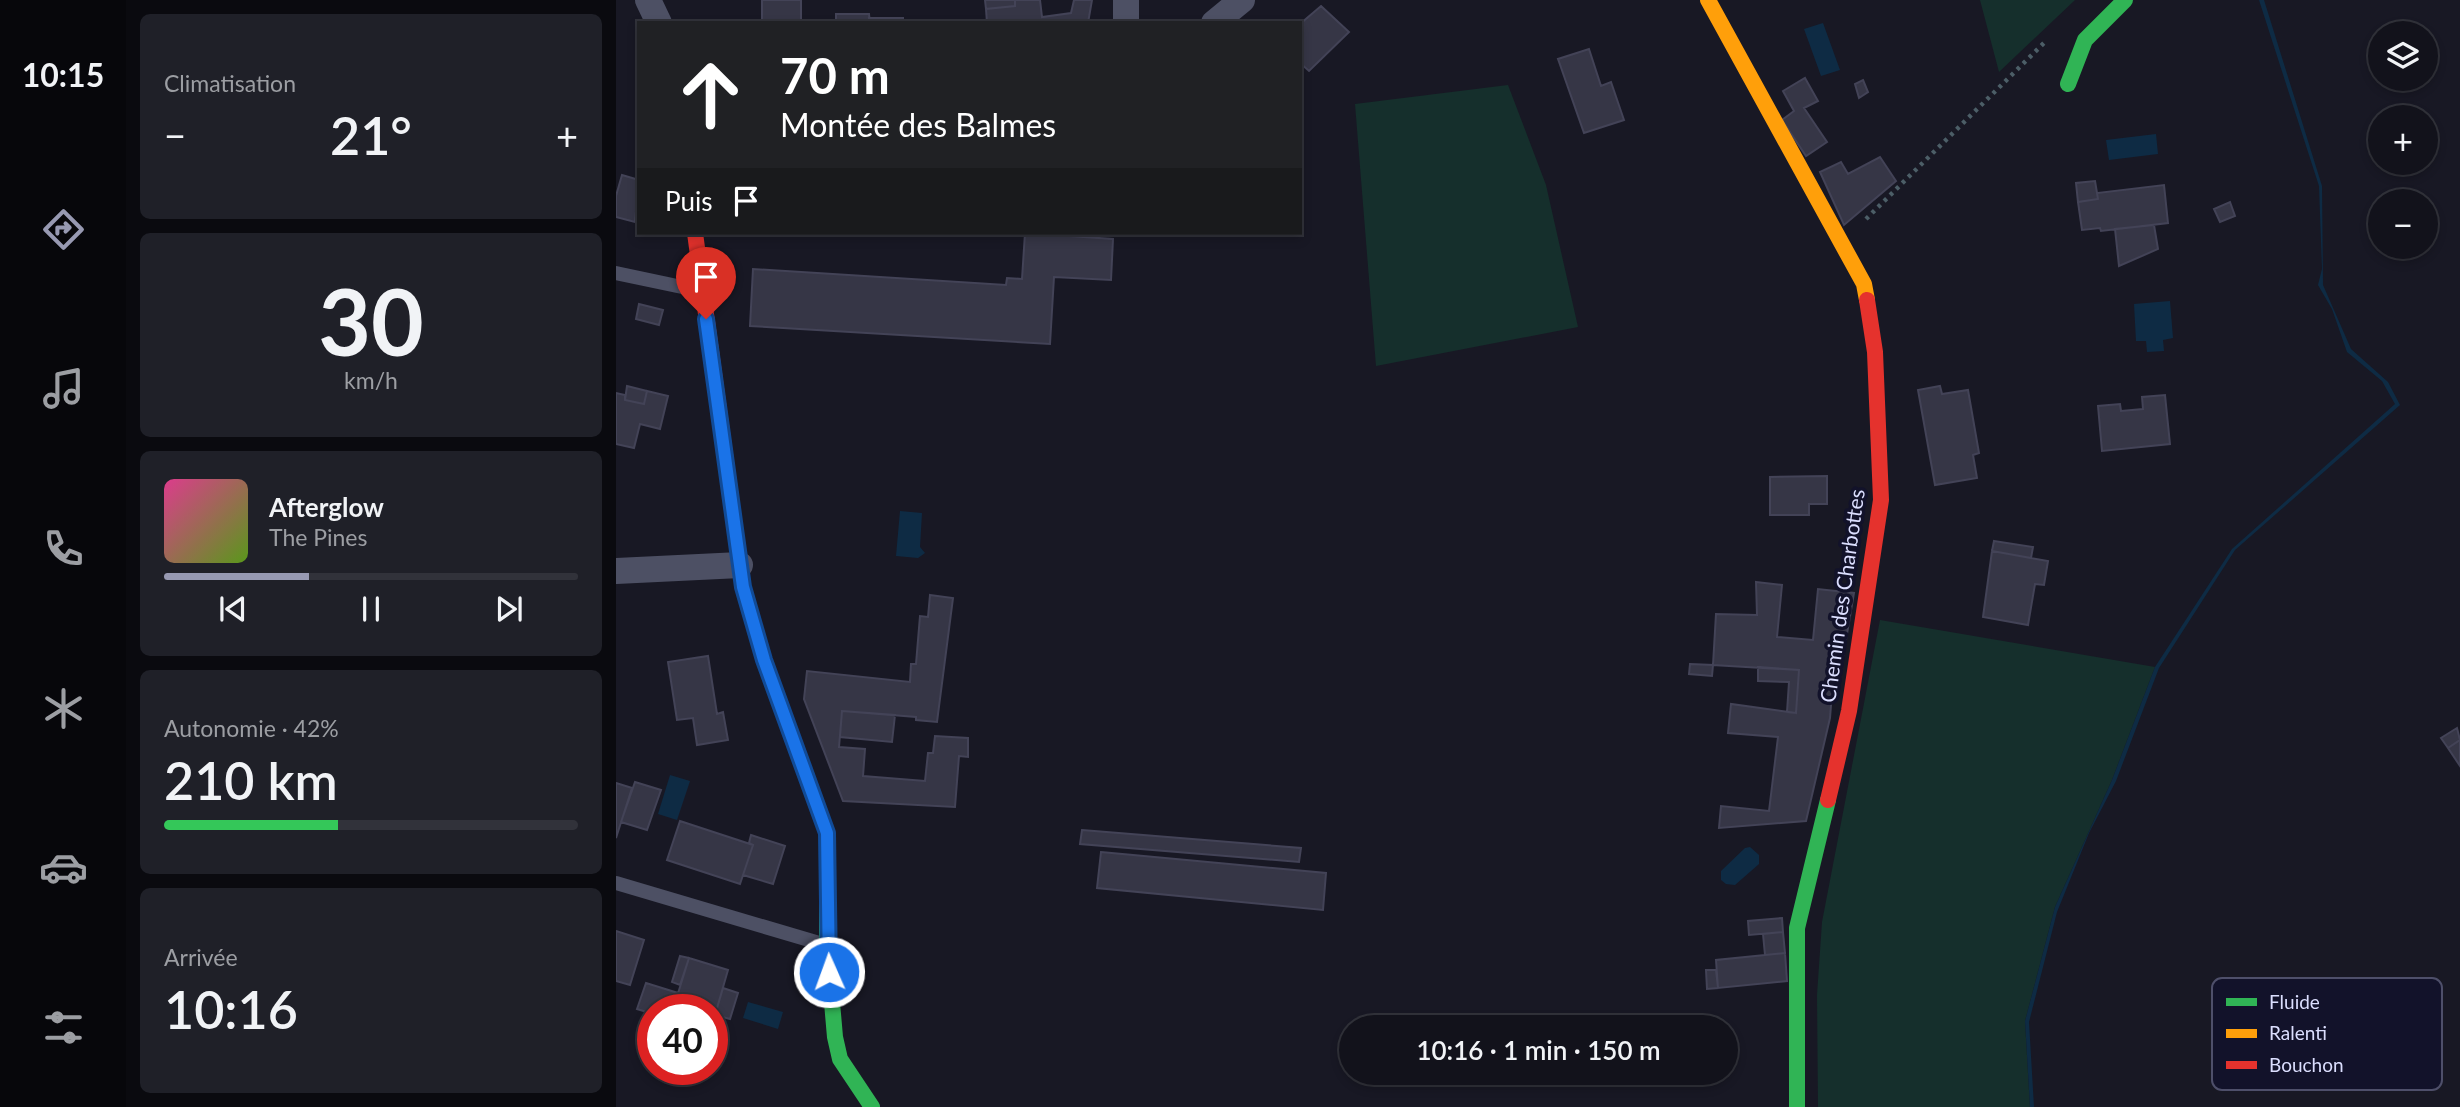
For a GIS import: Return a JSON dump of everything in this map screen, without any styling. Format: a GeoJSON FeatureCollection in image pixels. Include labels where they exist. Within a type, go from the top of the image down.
{"type":"FeatureCollection","features":[{"type":"Feature","properties":{"kind":"street"},"geometry":{"type":"LineString","coordinates":[[648,0],[658,21]]}},
{"type":"Feature","properties":{"kind":"street"},"geometry":{"type":"LineString","coordinates":[[1126,0],[1126,21]]}},
{"type":"Feature","properties":{"kind":"street"},"geometry":{"type":"LineString","coordinates":[[1216,21],[1242,0]]}},
{"type":"Feature","properties":{"kind":"street","name":"Chemin des Charbottes"},"geometry":{"type":"LineString","coordinates":[[1708,0],[1864,284],[1875,352],[1881,500],[1849,711],[1797,928],[1797,1107]]}},
{"type":"Feature","properties":{"kind":"street"},"geometry":{"type":"LineString","coordinates":[[2068,84],[2085,40],[2125,0]]}},
{"type":"Feature","properties":{"kind":"street"},"geometry":{"type":"LineString","coordinates":[[695,235],[740,565],[764,660],[827,833],[830,998],[840,1059],[872,1107]]}},
{"type":"Feature","properties":{"kind":"street"},"geometry":{"type":"LineString","coordinates":[[616,571],[740,565]]}},
{"type":"Feature","properties":{"kind":"lane"},"geometry":{"type":"LineString","coordinates":[[616,273],[703,291]]}},
{"type":"Feature","properties":{"kind":"lane"},"geometry":{"type":"LineString","coordinates":[[616,883],[827,945]]}},
{"type":"Feature","properties":{"kind":"path"},"geometry":{"type":"LineString","coordinates":[[1889,196],[2051,36]]}},
{"type":"Feature","properties":{"kind":"green space"},"geometry":{"type":"Polygon","coordinates":[[[1980,0],[2075,0],[1999,72],[1980,0]]]}},
{"type":"Feature","properties":{"kind":"green space"},"geometry":{"type":"Polygon","coordinates":[[[1508,85],[1546,185],[1578,327],[1376,366],[1355,104],[1508,85]]]}},
{"type":"Feature","properties":{"kind":"green space"},"geometry":{"type":"Polygon","coordinates":[[[1880,620],[2155,667],[2112,780],[2055,907],[2025,1021],[2030,1107],[1818,1107],[1817,995],[1822,922],[1880,620]]]}},
{"type":"Feature","properties":{"kind":"water"},"geometry":{"type":"Polygon","coordinates":[[[2259,0],[2264,0],[2322,186],[2323,285],[2351,349],[2388,382],[2400,405],[2235,550],[2159,668],[2116,781],[2089,833],[2057,912],[2029,1022],[2034,1107],[2030,1107],[2025,1021],[2055,907],[2112,780],[2155,667],[2232,549],[2395,404],[2382,381],[2347,352],[2332,309],[2318,285],[2322,269],[2319,186],[2259,0]]]}},
{"type":"Feature","properties":{"kind":"water"},"geometry":{"type":"Polygon","coordinates":[[[1823,23],[1840,70],[1821,76],[1804,29],[1823,23]]]}},
{"type":"Feature","properties":{"kind":"water"},"geometry":{"type":"Polygon","coordinates":[[[2156,134],[2158,154],[2109,160],[2106,140],[2156,134]]]}},
{"type":"Feature","properties":{"kind":"water"},"geometry":{"type":"Polygon","coordinates":[[[2170,301],[2173,338],[2163,340],[2164,351],[2147,352],[2146,341],[2136,341],[2134,304],[2170,301]]]}},
{"type":"Feature","properties":{"kind":"water"},"geometry":{"type":"Polygon","coordinates":[[[900,511],[922,513],[920,547],[925,553],[918,558],[896,556],[900,511]]]}},
{"type":"Feature","properties":{"kind":"water"},"geometry":{"type":"Polygon","coordinates":[[[670,775],[690,781],[677,820],[658,814],[670,775]]]}},
{"type":"Feature","properties":{"kind":"water"},"geometry":{"type":"Polygon","coordinates":[[[1750,847],[1759,855],[1759,864],[1735,885],[1726,884],[1721,880],[1721,871],[1745,848],[1750,847]]]}},
{"type":"Feature","properties":{"kind":"water"},"geometry":{"type":"Polygon","coordinates":[[[748,1002],[783,1012],[778,1029],[743,1018],[748,1002]]]}},
{"type":"Feature","properties":{"kind":"building"},"geometry":{"type":"Polygon","coordinates":[[[762,0],[801,0],[801,21],[762,21],[762,0]]]}},
{"type":"Feature","properties":{"kind":"building"},"geometry":{"type":"Polygon","coordinates":[[[985,0],[1015,0],[1015,6],[986,9],[985,0]]]}},
{"type":"Feature","properties":{"kind":"building"},"geometry":{"type":"Polygon","coordinates":[[[1015,0],[1040,0],[1042,17],[1071,13],[1074,0],[1092,0],[1088,21],[987,21],[986,9],[1015,6],[1015,0]]]}},
{"type":"Feature","properties":{"kind":"building"},"geometry":{"type":"Polygon","coordinates":[[[1321,6],[1349,32],[1309,71],[1302,65],[1302,22],[1321,6]]]}},
{"type":"Feature","properties":{"kind":"building"},"geometry":{"type":"Polygon","coordinates":[[[836,14],[869,14],[870,21],[836,21],[836,14]]]}},
{"type":"Feature","properties":{"kind":"building"},"geometry":{"type":"Polygon","coordinates":[[[869,18],[903,18],[903,21],[870,21],[869,18]]]}},
{"type":"Feature","properties":{"kind":"building"},"geometry":{"type":"Polygon","coordinates":[[[1589,49],[1601,86],[1611,82],[1624,120],[1584,133],[1558,59],[1589,49]]]}},
{"type":"Feature","properties":{"kind":"building"},"geometry":{"type":"Polygon","coordinates":[[[1805,78],[1818,101],[1804,108],[1827,142],[1806,156],[1782,120],[1794,111],[1783,91],[1805,78]]]}},
{"type":"Feature","properties":{"kind":"building"},"geometry":{"type":"Polygon","coordinates":[[[1863,80],[1868,92],[1859,98],[1855,84],[1863,80]]]}},
{"type":"Feature","properties":{"kind":"building"},"geometry":{"type":"Polygon","coordinates":[[[1880,157],[1896,181],[1844,225],[1820,172],[1841,162],[1848,174],[1880,157]]]}},
{"type":"Feature","properties":{"kind":"building"},"geometry":{"type":"Polygon","coordinates":[[[622,175],[637,179],[635,222],[616,217],[616,196],[622,175]]]}},
{"type":"Feature","properties":{"kind":"building"},"geometry":{"type":"Polygon","coordinates":[[[2095,181],[2098,199],[2078,202],[2076,183],[2095,181]]]}},
{"type":"Feature","properties":{"kind":"building"},"geometry":{"type":"Polygon","coordinates":[[[2164,185],[2168,223],[2101,231],[2100,228],[2082,230],[2078,202],[2098,199],[2097,193],[2164,185]]]}},
{"type":"Feature","properties":{"kind":"building"},"geometry":{"type":"Polygon","coordinates":[[[2230,202],[2235,216],[2220,222],[2214,209],[2230,202]]]}},
{"type":"Feature","properties":{"kind":"building"},"geometry":{"type":"Polygon","coordinates":[[[2154,225],[2158,249],[2119,266],[2115,229],[2154,225]]]}},
{"type":"Feature","properties":{"kind":"building"},"geometry":{"type":"Polygon","coordinates":[[[1025,235],[1113,239],[1111,280],[1054,277],[1050,344],[750,326],[753,269],[1006,285],[1007,278],[1022,279],[1025,235]]]}},
{"type":"Feature","properties":{"kind":"building"},"geometry":{"type":"Polygon","coordinates":[[[639,304],[663,310],[659,325],[636,319],[639,304]]]}},
{"type":"Feature","properties":{"kind":"building"},"geometry":{"type":"Polygon","coordinates":[[[627,386],[647,391],[644,404],[625,400],[627,386]]]}},
{"type":"Feature","properties":{"kind":"building"},"geometry":{"type":"Polygon","coordinates":[[[1940,386],[1942,394],[1968,390],[1979,453],[1973,455],[1977,478],[1935,485],[1918,390],[1940,386]]]}},
{"type":"Feature","properties":{"kind":"building"},"geometry":{"type":"Polygon","coordinates":[[[647,391],[668,396],[660,429],[640,424],[634,448],[616,444],[616,393],[625,395],[625,400],[644,404],[647,391]]]}},
{"type":"Feature","properties":{"kind":"building"},"geometry":{"type":"Polygon","coordinates":[[[2165,395],[2170,444],[2102,451],[2098,406],[2120,404],[2121,411],[2143,409],[2142,397],[2165,395]]]}},
{"type":"Feature","properties":{"kind":"building"},"geometry":{"type":"Polygon","coordinates":[[[1827,476],[1827,504],[1809,504],[1809,515],[1770,515],[1770,477],[1827,476]]]}},
{"type":"Feature","properties":{"kind":"building"},"geometry":{"type":"Polygon","coordinates":[[[1994,541],[2033,547],[2031,558],[1992,551],[1994,541]]]}},
{"type":"Feature","properties":{"kind":"building"},"geometry":{"type":"Polygon","coordinates":[[[1992,551],[2048,561],[2044,585],[2035,584],[2028,625],[1983,617],[1992,551]]]}},
{"type":"Feature","properties":{"kind":"building"},"geometry":{"type":"Polygon","coordinates":[[[1756,582],[1782,585],[1777,637],[1813,640],[1818,589],[1854,593],[1841,669],[1832,693],[1830,718],[1806,821],[1719,828],[1721,806],[1769,811],[1778,737],[1728,733],[1731,704],[1796,713],[1799,670],[1713,665],[1716,614],[1757,615],[1756,582]]]}},
{"type":"Feature","properties":{"kind":"building"},"geometry":{"type":"Polygon","coordinates":[[[930,595],[953,598],[937,722],[916,720],[916,717],[842,711],[839,747],[865,749],[863,776],[925,781],[928,753],[933,753],[935,736],[968,738],[968,757],[959,756],[955,807],[843,801],[804,699],[807,671],[910,682],[911,664],[916,664],[920,616],[928,617],[930,595]]]}},
{"type":"Feature","properties":{"kind":"building"},"geometry":{"type":"Polygon","coordinates":[[[708,656],[717,714],[723,712],[728,740],[697,745],[693,718],[677,720],[668,662],[708,656]]]}},
{"type":"Feature","properties":{"kind":"building"},"geometry":{"type":"Polygon","coordinates":[[[1690,664],[1713,665],[1712,676],[1689,674],[1690,664]]]}},
{"type":"Feature","properties":{"kind":"building"},"geometry":{"type":"Polygon","coordinates":[[[1758,667],[1799,670],[1796,713],[1787,712],[1789,682],[1758,681],[1758,667]]]}},
{"type":"Feature","properties":{"kind":"building"},"geometry":{"type":"Polygon","coordinates":[[[842,711],[895,715],[892,742],[840,737],[842,711]]]}},
{"type":"Feature","properties":{"kind":"building"},"geometry":{"type":"Polygon","coordinates":[[[2457,728],[2460,740],[2448,748],[2441,738],[2457,728]]]}},
{"type":"Feature","properties":{"kind":"building"},"geometry":{"type":"Polygon","coordinates":[[[2460,740],[2460,766],[2448,748],[2460,740]]]}},
{"type":"Feature","properties":{"kind":"building"},"geometry":{"type":"Polygon","coordinates":[[[635,782],[661,790],[647,830],[621,822],[635,782]]]}},
{"type":"Feature","properties":{"kind":"building"},"geometry":{"type":"Polygon","coordinates":[[[616,783],[632,788],[616,838],[616,783]]]}},
{"type":"Feature","properties":{"kind":"building"},"geometry":{"type":"Polygon","coordinates":[[[680,821],[753,845],[740,884],[667,860],[680,821]]]}},
{"type":"Feature","properties":{"kind":"building"},"geometry":{"type":"Polygon","coordinates":[[[1082,830],[1301,848],[1299,862],[1080,844],[1082,830]]]}},
{"type":"Feature","properties":{"kind":"building"},"geometry":{"type":"Polygon","coordinates":[[[751,835],[785,846],[773,884],[743,875],[753,845],[749,843],[751,835]]]}},
{"type":"Feature","properties":{"kind":"building"},"geometry":{"type":"Polygon","coordinates":[[[1101,852],[1326,873],[1323,910],[1097,888],[1101,852]]]}},
{"type":"Feature","properties":{"kind":"building"},"geometry":{"type":"Polygon","coordinates":[[[1782,918],[1783,932],[1749,935],[1748,921],[1782,918]]]}},
{"type":"Feature","properties":{"kind":"building"},"geometry":{"type":"Polygon","coordinates":[[[616,931],[644,940],[630,985],[616,981],[616,931]]]}},
{"type":"Feature","properties":{"kind":"building"},"geometry":{"type":"Polygon","coordinates":[[[1783,932],[1785,953],[1765,955],[1763,934],[1783,932]]]}},
{"type":"Feature","properties":{"kind":"building"},"geometry":{"type":"Polygon","coordinates":[[[1785,953],[1787,981],[1718,988],[1716,960],[1785,953]]]}},
{"type":"Feature","properties":{"kind":"building"},"geometry":{"type":"Polygon","coordinates":[[[680,956],[689,958],[680,985],[672,982],[680,956]]]}},
{"type":"Feature","properties":{"kind":"building"},"geometry":{"type":"Polygon","coordinates":[[[689,958],[728,970],[721,994],[678,994],[689,958]]]}},
{"type":"Feature","properties":{"kind":"building"},"geometry":{"type":"Polygon","coordinates":[[[1706,970],[1716,970],[1718,988],[1707,989],[1706,970]]]}},
{"type":"Feature","properties":{"kind":"building"},"geometry":{"type":"Polygon","coordinates":[[[646,983],[678,993],[678,994],[642,994],[646,983]]]}},
{"type":"Feature","properties":{"kind":"building"},"geometry":{"type":"Polygon","coordinates":[[[723,988],[738,993],[730,1019],[728,994],[721,994],[723,988]]]}},
{"type":"Feature","properties":{"kind":"traffic: fast"},"geometry":{"type":"LineString","coordinates":[[2068,84],[2085,40],[2125,0]]}},
{"type":"Feature","properties":{"kind":"traffic: fast"},"geometry":{"type":"LineString","coordinates":[[787,723],[827,833],[827,945],[835,1037],[840,1059],[872,1107]]}},
{"type":"Feature","properties":{"kind":"traffic: fast"},"geometry":{"type":"LineString","coordinates":[[1797,1107],[1797,928],[1828,800]]}},
{"type":"Feature","properties":{"kind":"traffic: slow"},"geometry":{"type":"LineString","coordinates":[[1708,0],[1864,284],[1867,300]]}},
{"type":"Feature","properties":{"kind":"traffic: jam"},"geometry":{"type":"LineString","coordinates":[[695,235],[743,587],[764,660],[787,723]]}},
{"type":"Feature","properties":{"kind":"traffic: jam"},"geometry":{"type":"LineString","coordinates":[[1828,800],[1849,711],[1881,500],[1875,352],[1867,300]]}},
{"type":"Feature","properties":{"kind":"route"},"geometry":{"type":"LineString","coordinates":[[706,319],[743,587],[764,660],[827,833],[829,972]]}}]}
